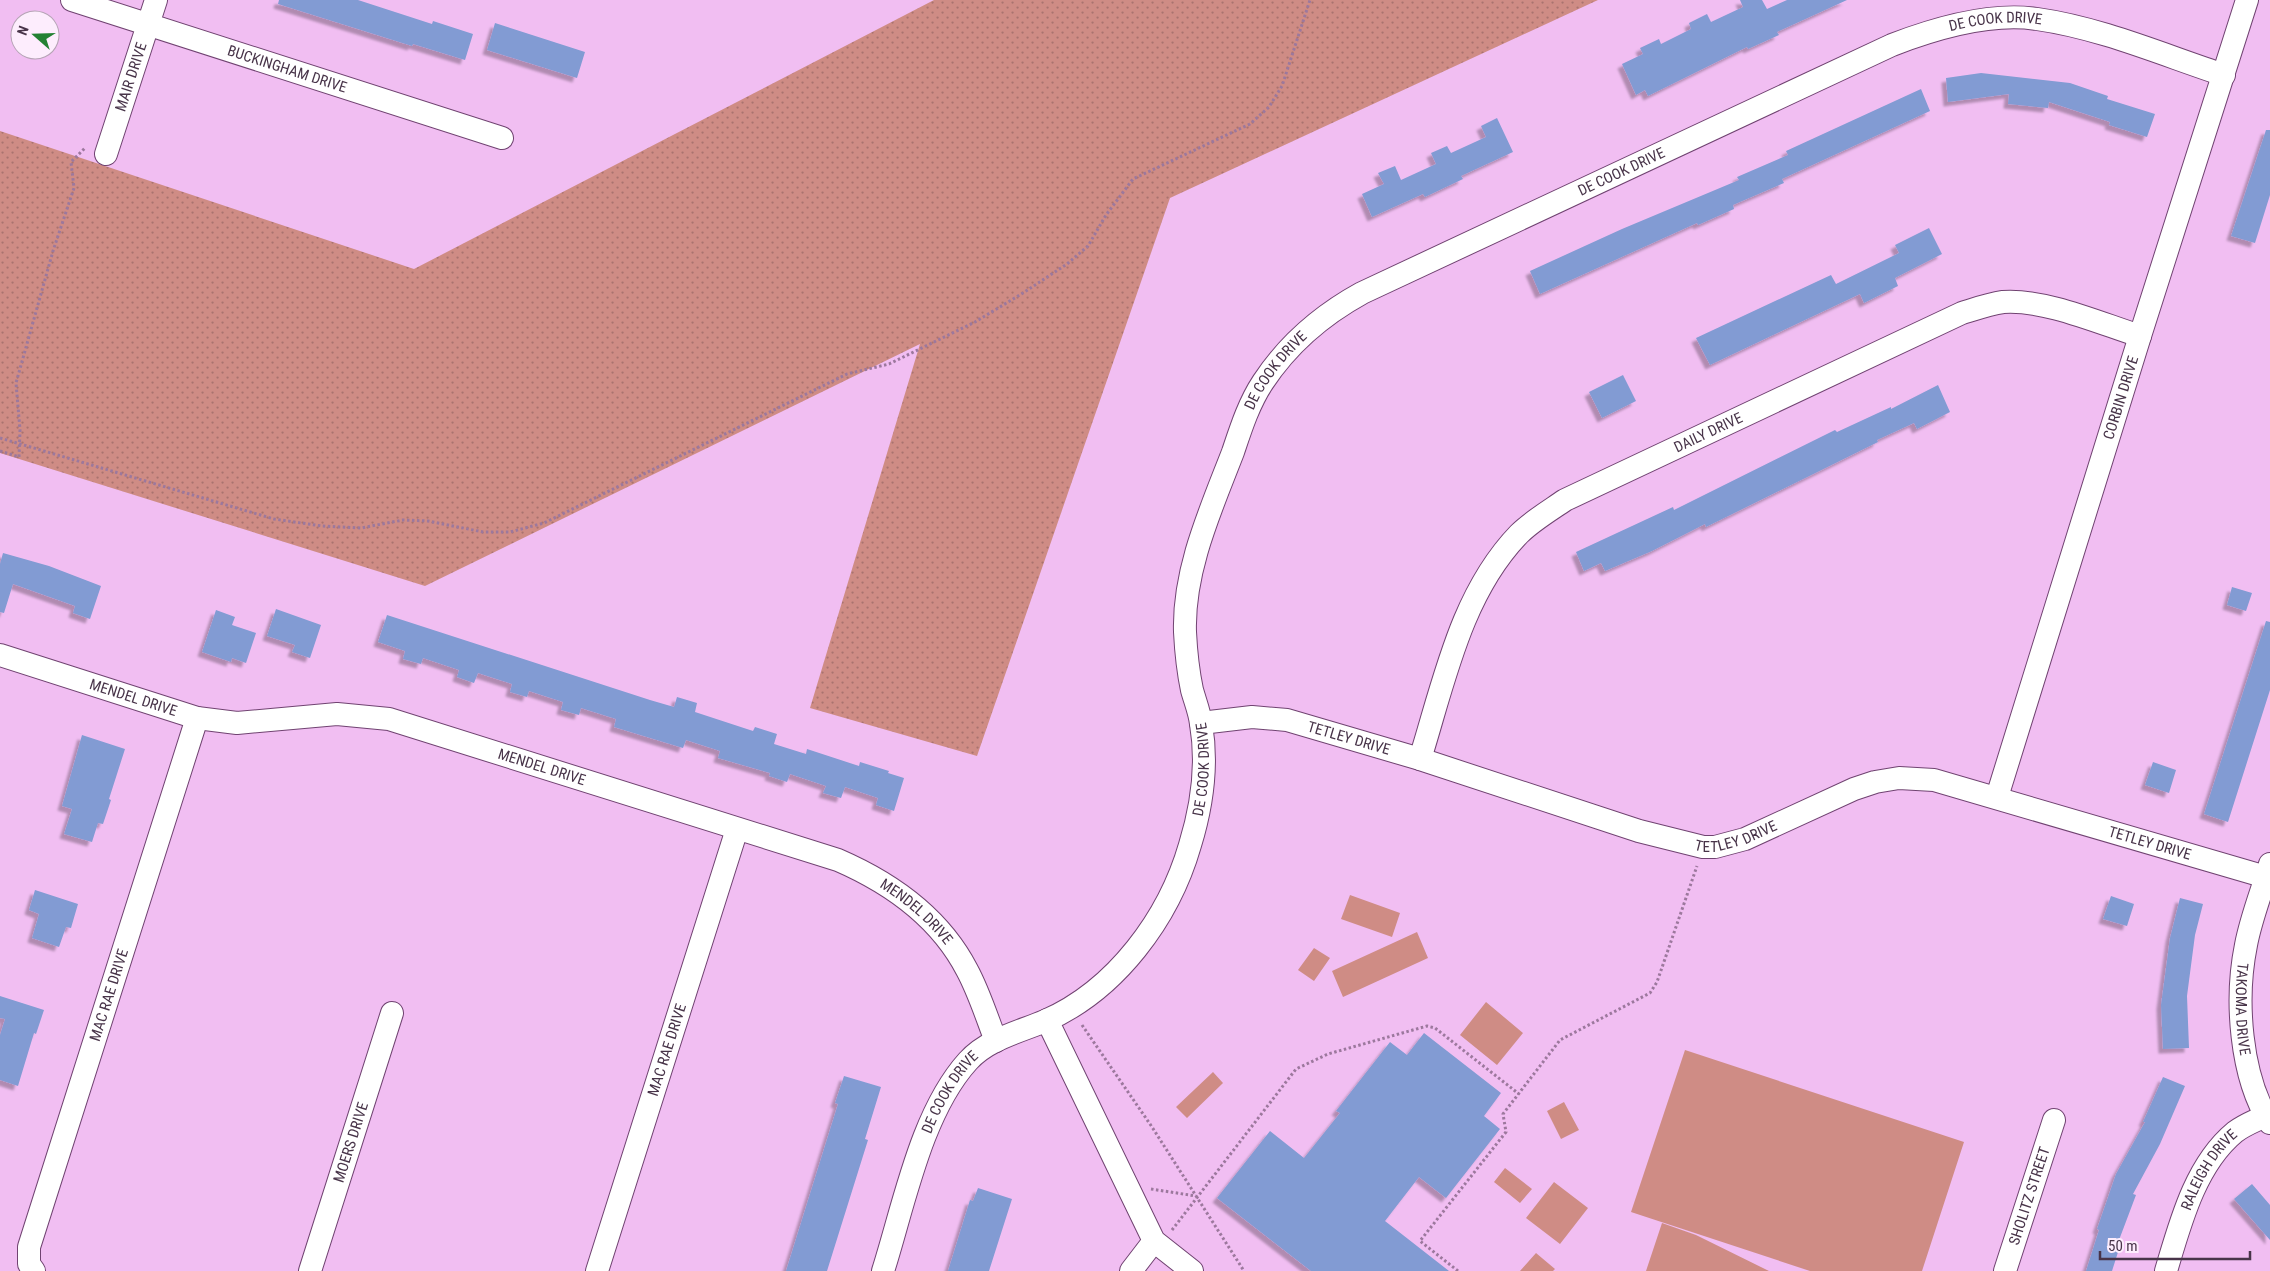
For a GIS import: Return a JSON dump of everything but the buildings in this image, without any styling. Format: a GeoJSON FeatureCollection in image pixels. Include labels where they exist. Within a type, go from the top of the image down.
{"type":"FeatureCollection","features":[{"type":"Feature","properties":{"kind":"street","name":"BUCKINGHAM DRIVE"},"geometry":{"type":"LineString","coordinates":[[72,0],[502,138]]}},
{"type":"Feature","properties":{"kind":"street","name":"MAIR DRIVE"},"geometry":{"type":"LineString","coordinates":[[106,154],[156,0]]}},
{"type":"Feature","properties":{"kind":"street","name":"CORBIN DRIVE"},"geometry":{"type":"LineString","coordinates":[[1997,797],[2140,336],[2247,0]]}},
{"type":"Feature","properties":{"kind":"street","name":"DE COOK DRIVE"},"geometry":{"type":"LineString","coordinates":[[883,1271],[936,1109],[955,1077],[971,1058],[996,1041],[1047,1020],[1090,993],[1121,968],[1147,936],[1167,902],[1190,847],[1202,800],[1204,760],[1201,723],[1188,669],[1185,629],[1186,603],[1198,551],[1251,404],[1262,383],[1294,343],[1314,324],[1337,307],[1892,45],[1923,34],[1986,20],[2036,19],[2083,29],[2224,74]]}},
{"type":"Feature","properties":{"kind":"street","name":"DAILY DRIVE"},"geometry":{"type":"LineString","coordinates":[[1420,759],[1455,645],[1470,606],[1485,579],[1502,553],[1520,533],[1565,500],[1962,313],[1984,306],[2003,302],[2046,307],[2140,336]]}},
{"type":"Feature","properties":{"kind":"street","name":"MENDEL DRIVE"},"geometry":{"type":"LineString","coordinates":[[0,655],[197,718],[237,723],[337,714],[389,719],[838,860],[904,896],[935,925],[967,970],[996,1041]]}},
{"type":"Feature","properties":{"kind":"street","name":"TETLEY DRIVE"},"geometry":{"type":"LineString","coordinates":[[1201,723],[1252,717],[1287,720],[1420,759],[1639,832],[1704,847],[1715,847],[1745,839],[1854,788],[1899,778],[1934,780],[2268,871]]}},
{"type":"Feature","properties":{"kind":"street","name":"MAC RAE DRIVE"},"geometry":{"type":"LineString","coordinates":[[34,1271],[29,1264],[27,1256],[29,1247],[197,718]]}},
{"type":"Feature","properties":{"kind":"street","name":"MAC RAE DRIVE"},"geometry":{"type":"LineString","coordinates":[[597,1271],[736,829]]}},
{"type":"Feature","properties":{"kind":"street","name":"TAKOMA DRIVE"},"geometry":{"type":"LineString","coordinates":[[2268,871],[2246,944],[2241,1006],[2242,1032],[2248,1064],[2268,1119]]}},
{"type":"Feature","properties":{"kind":"street","name":"MOERS DRIVE"},"geometry":{"type":"LineString","coordinates":[[310,1271],[392,1013]]}},
{"type":"Feature","properties":{"kind":"street"},"geometry":{"type":"LineString","coordinates":[[1047,1020],[1162,1237],[1192,1271]]}},
{"type":"Feature","properties":{"kind":"street","name":"RALEIGH DRIVE"},"geometry":{"type":"LineString","coordinates":[[2166,1271],[2192,1194],[2210,1162],[2233,1134],[2268,1119]]}},
{"type":"Feature","properties":{"kind":"street","name":"SHOLITZ STREET"},"geometry":{"type":"LineString","coordinates":[[2005,1271],[2054,1120]]}},
{"type":"Feature","properties":{"kind":"street"},"geometry":{"type":"LineString","coordinates":[[1131,1271],[1162,1237]]}},
{"type":"Feature","properties":{"kind":"path"},"geometry":{"type":"LineString","coordinates":[[0,438],[274,519],[361,528],[403,520],[428,521],[483,532],[510,532],[544,523],[847,374],[889,364],[975,322],[1067,264],[1088,246],[1106,215],[1133,179],[1250,124],[1269,107],[1282,86],[1310,0]]}},
{"type":"Feature","properties":{"kind":"path"},"geometry":{"type":"LineString","coordinates":[[0,451],[19,457],[16,383],[53,251],[74,188],[71,162],[85,147],[106,154]]}},
{"type":"Feature","properties":{"kind":"path"},"geometry":{"type":"LineString","coordinates":[[1458,1271],[1420,1241],[1506,1132],[1503,1114],[1560,1040],[1650,993],[1659,975],[1704,847]]}},
{"type":"Feature","properties":{"kind":"path"},"geometry":{"type":"LineString","coordinates":[[1082,1025],[1244,1271]]}},
{"type":"Feature","properties":{"kind":"path"},"geometry":{"type":"LineString","coordinates":[[1162,1237],[1296,1069],[1328,1054],[1427,1026],[1435,1028],[1519,1094]]}},
{"type":"Feature","properties":{"kind":"path"},"geometry":{"type":"LineString","coordinates":[[1146,1188],[1196,1196]]}},
{"type":"Feature","properties":{"kind":"shaded area"},"geometry":{"type":"Polygon","coordinates":[[[934,0],[1598,0],[1170,198],[977,756],[810,708],[920,344],[425,586],[0,453],[0,131],[414,269],[934,0]]]}},
{"type":"Feature","properties":{"kind":"shaded area"},"geometry":{"type":"Polygon","coordinates":[[[1350,895],[1400,913],[1392,937],[1341,919],[1350,895]]]}},
{"type":"Feature","properties":{"kind":"shaded area"},"geometry":{"type":"Polygon","coordinates":[[[1417,932],[1428,958],[1343,997],[1332,971],[1417,932]]]}},
{"type":"Feature","properties":{"kind":"shaded area"},"geometry":{"type":"Polygon","coordinates":[[[1314,948],[1330,958],[1314,981],[1298,970],[1314,948]]]}},
{"type":"Feature","properties":{"kind":"shaded area"},"geometry":{"type":"Polygon","coordinates":[[[1486,1002],[1523,1033],[1497,1065],[1460,1035],[1486,1002]]]}},
{"type":"Feature","properties":{"kind":"shaded area"},"geometry":{"type":"Polygon","coordinates":[[[1685,1050],[1964,1142],[1922,1271],[1810,1271],[1631,1212],[1685,1050]]]}},
{"type":"Feature","properties":{"kind":"shaded area"},"geometry":{"type":"Polygon","coordinates":[[[1213,1072],[1223,1083],[1187,1118],[1176,1107],[1213,1072]]]}},
{"type":"Feature","properties":{"kind":"shaded area"},"geometry":{"type":"Polygon","coordinates":[[[1564,1102],[1579,1130],[1561,1139],[1547,1111],[1564,1102]]]}},
{"type":"Feature","properties":{"kind":"shaded area"},"geometry":{"type":"Polygon","coordinates":[[[1505,1168],[1532,1189],[1520,1203],[1494,1182],[1505,1168]]]}},
{"type":"Feature","properties":{"kind":"shaded area"},"geometry":{"type":"Polygon","coordinates":[[[1554,1182],[1588,1208],[1560,1244],[1526,1218],[1554,1182]]]}},
{"type":"Feature","properties":{"kind":"shaded area"},"geometry":{"type":"Polygon","coordinates":[[[1662,1223],[1696,1235],[1769,1271],[1646,1271],[1662,1223]]]}},
{"type":"Feature","properties":{"kind":"shaded area"},"geometry":{"type":"Polygon","coordinates":[[[1536,1253],[1555,1269],[1553,1271],[1520,1271],[1536,1253]]]}}]}
